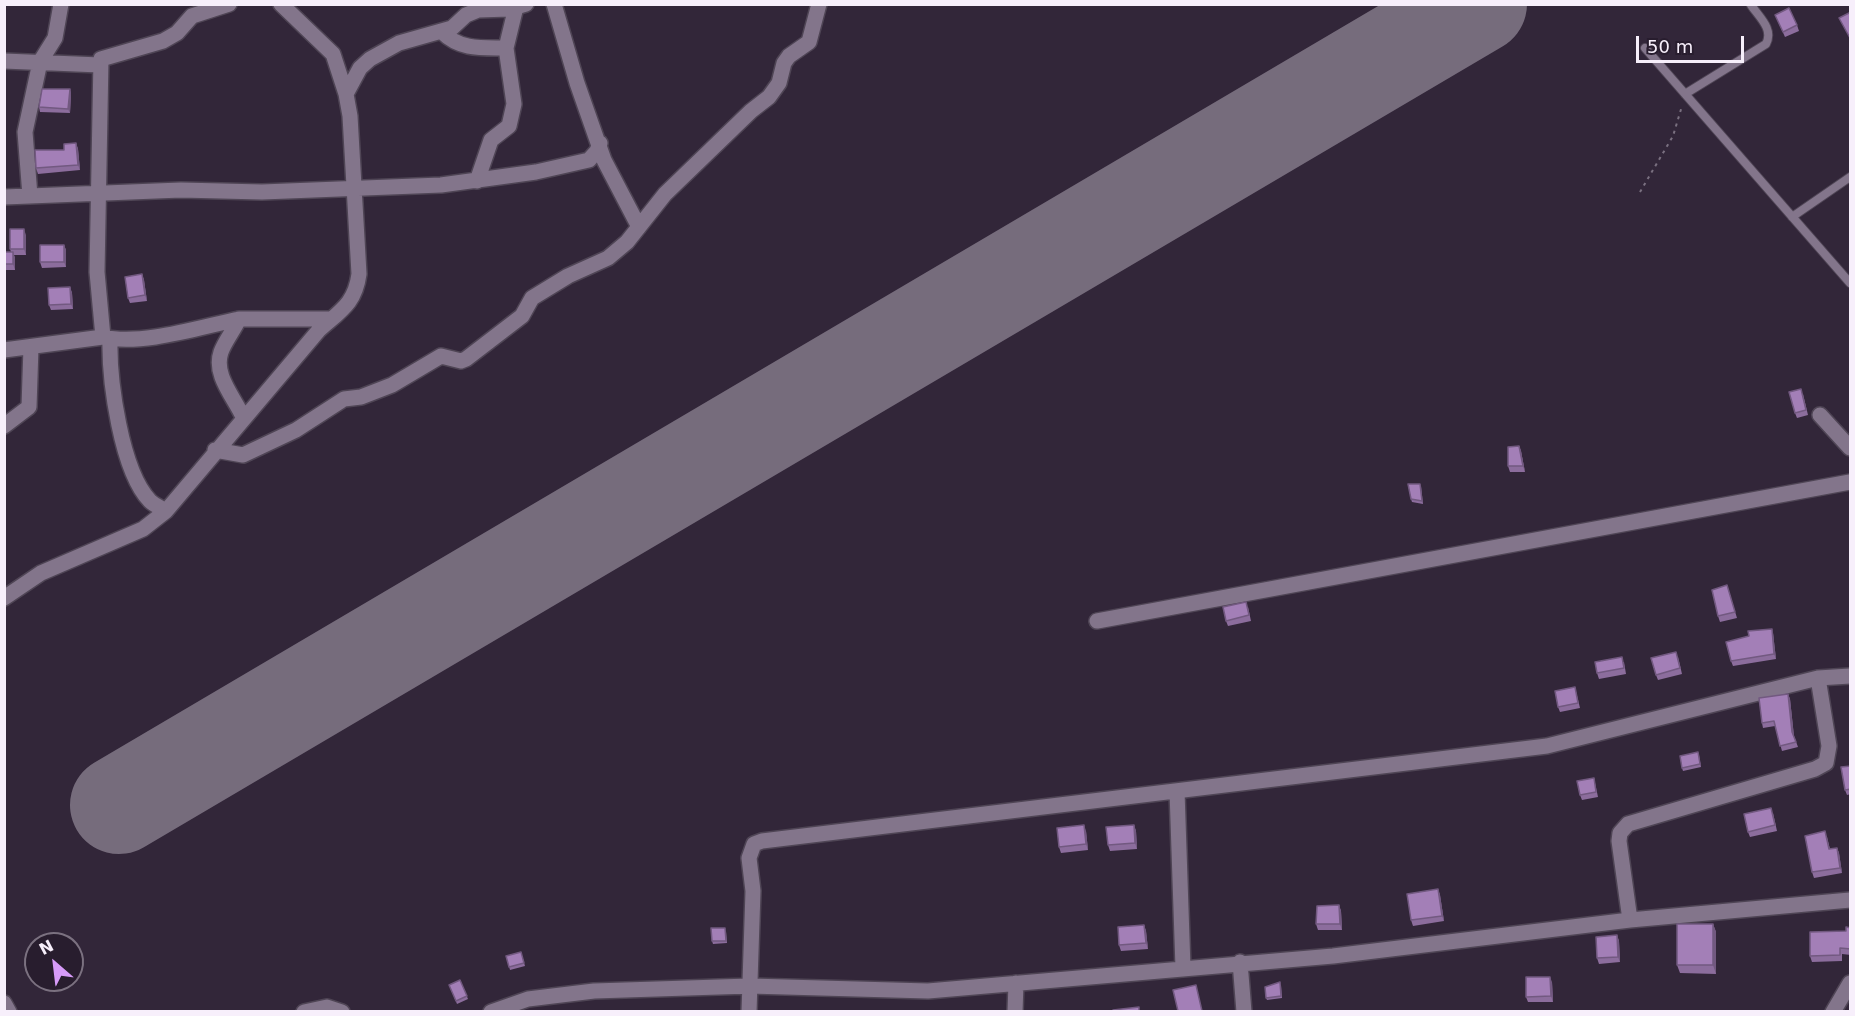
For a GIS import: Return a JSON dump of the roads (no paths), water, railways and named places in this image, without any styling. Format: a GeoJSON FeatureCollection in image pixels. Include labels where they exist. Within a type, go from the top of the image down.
{"type":"FeatureCollection","features":[{"type":"Feature","properties":{"kind":"street"},"geometry":{"type":"LineString","coordinates":[[30,196],[25,132],[40,62],[55,38],[61,4]]}},
{"type":"Feature","properties":{"kind":"street"},"geometry":{"type":"LineString","coordinates":[[166,511],[150,501],[129,458],[117,420],[97,272],[100,65],[101,59],[163,41],[177,33],[192,16],[229,4]]}},
{"type":"Feature","properties":{"kind":"street"},"geometry":{"type":"LineString","coordinates":[[4,598],[41,573],[142,528],[166,511],[191,484],[215,450],[243,417],[346,306],[357,288],[346,94],[333,54],[282,4]]}},
{"type":"Feature","properties":{"kind":"street"},"geometry":{"type":"LineString","coordinates":[[554,4],[577,83],[600,143],[604,160],[639,227]]}},
{"type":"Feature","properties":{"kind":"street"},"geometry":{"type":"LineString","coordinates":[[215,450],[243,455],[296,430],[345,399],[361,397],[392,385],[441,356],[461,361],[466,359],[522,316],[532,298],[568,276],[608,258],[639,227],[665,194],[775,90],[789,56],[808,42],[819,4]]}},
{"type":"Feature","properties":{"kind":"street"},"geometry":{"type":"LineString","coordinates":[[346,94],[360,68],[370,59],[399,43],[452,28],[470,8],[477,10],[521,6],[506,48],[514,104],[509,126],[491,140],[477,181]]}},
{"type":"Feature","properties":{"kind":"street"},"geometry":{"type":"LineString","coordinates":[[442,32],[451,41],[468,47],[506,48]]}},
{"type":"Feature","properties":{"kind":"street"},"geometry":{"type":"LineString","coordinates":[[4,61],[100,65]]}},
{"type":"Feature","properties":{"kind":"street"},"geometry":{"type":"LineString","coordinates":[[589,160],[597,151],[600,143]]}},
{"type":"Feature","properties":{"kind":"street"},"geometry":{"type":"LineString","coordinates":[[4,197],[181,190],[262,192],[353,187],[388,188],[477,181],[536,172],[589,160],[604,160]]}},
{"type":"Feature","properties":{"kind":"street"},"geometry":{"type":"LineString","coordinates":[[4,350],[106,338],[159,336],[239,319],[331,320]]}},
{"type":"Feature","properties":{"kind":"street"},"geometry":{"type":"LineString","coordinates":[[239,319],[221,351],[219,364],[221,376],[235,397],[243,417]]}},
{"type":"Feature","properties":{"kind":"street"},"geometry":{"type":"LineString","coordinates":[[4,426],[29,407],[31,347]]}},
{"type":"Feature","properties":{"kind":"street"},"geometry":{"type":"LineString","coordinates":[[1820,415],[1851,448]]}},
{"type":"Feature","properties":{"kind":"street"},"geometry":{"type":"LineString","coordinates":[[1097,621],[1851,482]]}},
{"type":"Feature","properties":{"kind":"street"},"geometry":{"type":"LineString","coordinates":[[749,1011],[753,891],[749,858],[754,844],[773,838],[1547,746],[1818,678],[1851,676]]}},
{"type":"Feature","properties":{"kind":"street"},"geometry":{"type":"LineString","coordinates":[[1630,920],[1618,842],[1620,833],[1628,824],[1815,769],[1826,763],[1829,746],[1818,678]]}},
{"type":"Feature","properties":{"kind":"street"},"geometry":{"type":"LineString","coordinates":[[1177,791],[1183,968]]}},
{"type":"Feature","properties":{"kind":"street"},"geometry":{"type":"LineString","coordinates":[[491,1011],[528,999],[594,991],[750,986],[928,991],[1240,962],[1356,954],[1630,920],[1851,900]]}},
{"type":"Feature","properties":{"kind":"street"},"geometry":{"type":"LineString","coordinates":[[1240,962],[1244,1011]]}},
{"type":"Feature","properties":{"kind":"street"},"geometry":{"type":"LineString","coordinates":[[1015,1011],[1016,983]]}},
{"type":"Feature","properties":{"kind":"street"},"geometry":{"type":"LineString","coordinates":[[1833,1011],[1851,983]]}},
{"type":"Feature","properties":{"kind":"street"},"geometry":{"type":"LineString","coordinates":[[304,1011],[327,1007],[342,1011]]}},
{"type":"Feature","properties":{"kind":"lane"},"geometry":{"type":"LineString","coordinates":[[1685,94],[1766,44],[1767,28],[1750,5]]}},
{"type":"Feature","properties":{"kind":"lane"},"geometry":{"type":"LineString","coordinates":[[1645,48],[1851,283]]}},
{"type":"Feature","properties":{"kind":"lane"},"geometry":{"type":"LineString","coordinates":[[1792,217],[1851,177]]}}]}
